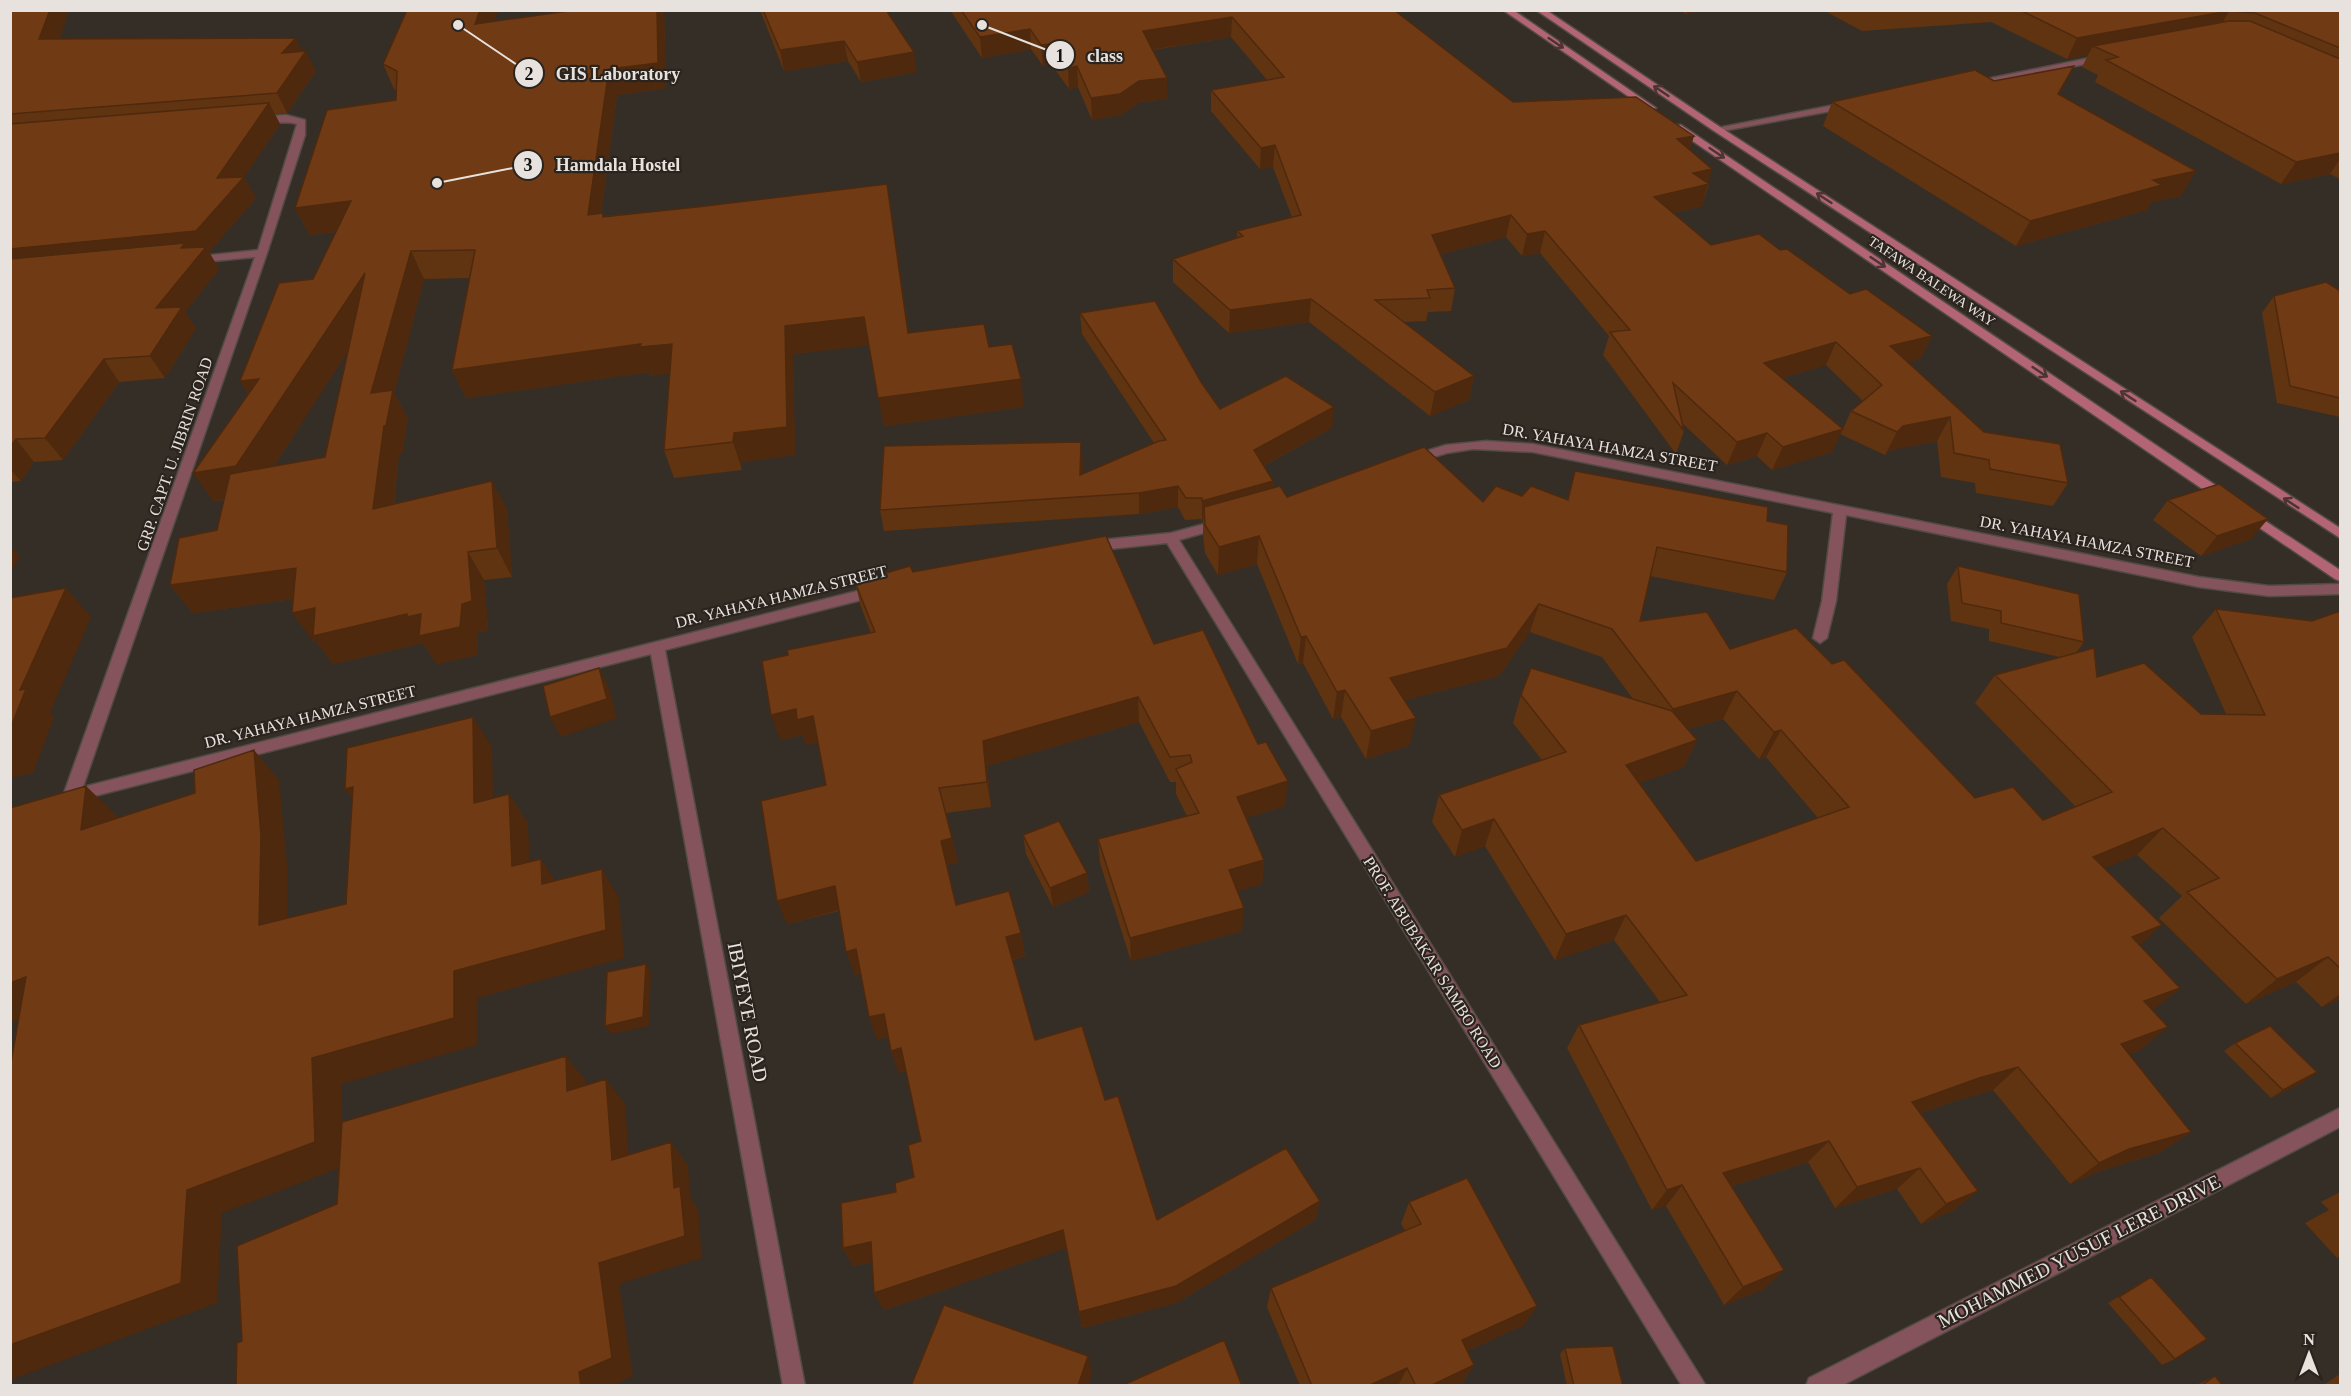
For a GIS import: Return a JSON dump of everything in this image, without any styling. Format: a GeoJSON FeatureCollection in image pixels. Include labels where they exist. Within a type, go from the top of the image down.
{"type":"FeatureCollection","features":[{"type":"Feature","properties":{"kind":"main road","name":"TAFAWA BALEWA WAY"},"geometry":{"type":"LineString","coordinates":[[1507,10],[2340,576]]}},
{"type":"Feature","properties":{"kind":"main road","name":"TAFAWA BALEWA WAY"},"geometry":{"type":"LineString","coordinates":[[1540,10],[1717,129],[2340,534]]}},
{"type":"Feature","properties":{"kind":"street"},"geometry":{"type":"LineString","coordinates":[[1961,84],[2113,57]]}},
{"type":"Feature","properties":{"kind":"street"},"geometry":{"type":"LineString","coordinates":[[1717,129],[1857,104]]}},
{"type":"Feature","properties":{"kind":"street","name":"GRP. CAPT. U. JIBRIN ROAD"},"geometry":{"type":"LineString","coordinates":[[67,797],[262,253],[302,122],[286,118],[251,121]]}},
{"type":"Feature","properties":{"kind":"street"},"geometry":{"type":"LineString","coordinates":[[182,261],[262,253]]}},
{"type":"Feature","properties":{"kind":"street","name":"DR. YAHAYA HAMZA STREET"},"geometry":{"type":"LineString","coordinates":[[1395,466],[1450,446],[1483,443],[1533,448],[2199,582],[2269,591],[2340,589]]}},
{"type":"Feature","properties":{"kind":"street"},"geometry":{"type":"LineString","coordinates":[[1820,638],[1828,601],[1840,509]]}},
{"type":"Feature","properties":{"kind":"street"},"geometry":{"type":"LineString","coordinates":[[1074,549],[1171,538],[1240,518]]}},
{"type":"Feature","properties":{"kind":"street","name":"PROF. ABUBAKAR SAMBO ROAD"},"geometry":{"type":"LineString","coordinates":[[1171,538],[1695,1386]]}},
{"type":"Feature","properties":{"kind":"street","name":"DR. YAHAYA HAMZA STREET"},"geometry":{"type":"LineString","coordinates":[[67,797],[888,588]]}},
{"type":"Feature","properties":{"kind":"street","name":"IBIYEYE ROAD"},"geometry":{"type":"LineString","coordinates":[[657,646],[794,1386]]}},
{"type":"Feature","properties":{"kind":"street","name":"MOHAMMED YUSUF LERE DRIVE"},"geometry":{"type":"LineString","coordinates":[[1817,1386],[2340,1117]]}},
{"type":"Feature","properties":{"kind":"building"},"geometry":{"type":"Polygon","coordinates":[[[10,10],[50,10],[39,39],[296,38],[282,53],[306,51],[277,93],[10,114],[10,10]]]}},
{"type":"Feature","properties":{"kind":"building"},"geometry":{"type":"Polygon","coordinates":[[[407,10],[480,10],[475,24],[575,10],[657,10],[658,63],[609,69],[588,215],[603,213],[603,217],[887,184],[908,333],[984,324],[989,347],[1012,344],[1021,379],[878,398],[864,317],[785,326],[787,427],[734,433],[733,442],[664,450],[672,344],[640,347],[641,344],[452,370],[475,250],[411,251],[371,393],[393,390],[386,426],[384,426],[373,509],[492,481],[497,548],[468,552],[472,601],[462,604],[460,627],[419,636],[421,614],[407,617],[407,614],[313,636],[315,608],[292,613],[296,568],[170,585],[179,538],[217,530],[230,474],[325,457],[365,273],[236,466],[193,473],[259,379],[240,381],[279,283],[313,279],[351,201],[295,208],[327,110],[396,100],[397,71],[383,64],[407,10]]]}},
{"type":"Feature","properties":{"kind":"building"},"geometry":{"type":"Polygon","coordinates":[[[763,10],[886,10],[914,52],[857,62],[844,41],[780,50],[763,10]]]}},
{"type":"Feature","properties":{"kind":"building"},"geometry":{"type":"Polygon","coordinates":[[[961,10],[1394,10],[1513,102],[1636,97],[1694,136],[1677,139],[1712,169],[1693,173],[1709,184],[1654,197],[1711,245],[1759,234],[1780,250],[1787,249],[1850,294],[1866,289],[1932,336],[1890,346],[1984,432],[2060,444],[2068,483],[1990,469],[1989,460],[1954,453],[1950,417],[1903,426],[1897,432],[1851,411],[1882,385],[1836,342],[1764,363],[1843,429],[1783,447],[1767,433],[1737,442],[1673,383],[1684,431],[1610,332],[1630,330],[1545,231],[1527,234],[1511,215],[1432,235],[1455,288],[1427,290],[1430,298],[1375,300],[1474,376],[1435,392],[1311,299],[1230,310],[1173,259],[1243,236],[1237,231],[1301,215],[1275,145],[1261,148],[1211,90],[1284,77],[1232,17],[1143,31],[1167,78],[1139,81],[1120,94],[1091,98],[1077,66],[1068,68],[1049,44],[1041,45],[1030,29],[980,37],[961,10]]]}},
{"type":"Feature","properties":{"kind":"building"},"geometry":{"type":"Polygon","coordinates":[[[2020,10],[2340,10],[2340,48],[2255,13],[2229,11],[2077,38],[2020,10]]]}},
{"type":"Feature","properties":{"kind":"building"},"geometry":{"type":"Polygon","coordinates":[[[2229,21],[2250,21],[2340,59],[2340,153],[2296,162],[2106,60],[2118,57],[2093,46],[2229,21]]]}},
{"type":"Feature","properties":{"kind":"building"},"geometry":{"type":"Polygon","coordinates":[[[2074,66],[2058,94],[2196,171],[2153,180],[2162,185],[2030,221],[1832,102],[1975,70],[1994,81],[2074,66]]]}},
{"type":"Feature","properties":{"kind":"building"},"geometry":{"type":"Polygon","coordinates":[[[269,103],[217,178],[244,177],[196,231],[10,249],[10,124],[269,103]]]}},
{"type":"Feature","properties":{"kind":"building"},"geometry":{"type":"Polygon","coordinates":[[[185,243],[181,248],[206,247],[156,308],[182,307],[150,356],[104,359],[45,438],[16,439],[10,447],[10,259],[185,243]]]}},
{"type":"Feature","properties":{"kind":"building"},"geometry":{"type":"Polygon","coordinates":[[[2326,282],[2339,290],[2340,296],[2340,398],[2290,386],[2274,296],[2326,282]]]}},
{"type":"Feature","properties":{"kind":"building"},"geometry":{"type":"Polygon","coordinates":[[[1155,301],[1201,382],[1220,409],[1286,376],[1334,407],[1254,450],[1273,481],[1202,501],[1202,498],[1186,498],[1178,486],[1139,493],[880,510],[884,446],[1081,442],[1080,475],[1166,440],[1080,313],[1155,301]]]}},
{"type":"Feature","properties":{"kind":"building"},"geometry":{"type":"Polygon","coordinates":[[[1424,447],[1483,502],[1496,486],[1522,496],[1531,486],[1568,500],[1575,471],[1768,507],[1767,521],[1788,525],[1787,572],[1657,547],[1640,621],[1707,612],[1730,649],[1796,628],[1832,664],[1844,660],[1975,798],[2013,787],[2043,820],[2112,792],[1995,675],[2094,648],[2097,677],[2144,663],[2201,714],[2265,715],[2216,609],[2312,621],[2340,611],[2340,968],[2328,957],[2277,979],[2187,892],[2219,878],[2163,828],[2093,857],[2162,925],[2132,937],[2180,988],[2144,1001],[2168,1027],[2121,1044],[2191,1132],[2129,1149],[2099,1163],[2018,1067],[1979,1078],[1912,1102],[1978,1191],[1946,1204],[1920,1168],[1857,1187],[1829,1141],[1723,1173],[1784,1270],[1743,1287],[1682,1185],[1667,1190],[1579,1025],[1687,995],[1626,915],[1566,934],[1494,819],[1462,830],[1439,795],[1566,752],[1521,695],[1531,668],[1672,711],[1697,740],[1626,765],[1696,861],[1849,807],[1781,730],[1774,732],[1737,691],[1673,709],[1612,629],[1539,604],[1507,648],[1390,678],[1416,718],[1371,731],[1345,690],[1337,692],[1306,636],[1301,637],[1259,536],[1219,547],[1205,525],[1204,507],[1280,486],[1287,497],[1424,447]]]}},
{"type":"Feature","properties":{"kind":"building"},"geometry":{"type":"Polygon","coordinates":[[[2219,484],[2268,519],[2217,536],[2168,500],[2219,484]]]}},
{"type":"Feature","properties":{"kind":"building"},"geometry":{"type":"Polygon","coordinates":[[[1106,536],[1154,644],[1203,630],[1258,744],[1266,742],[1288,781],[1237,797],[1264,860],[1229,870],[1244,908],[1130,938],[1098,839],[1199,813],[1176,769],[1192,762],[1190,755],[1170,757],[1138,697],[983,741],[987,782],[939,788],[952,838],[941,841],[956,905],[1009,891],[1021,933],[1006,937],[1035,1040],[1082,1026],[1105,1100],[1118,1096],[1157,1220],[1286,1148],[1320,1201],[1176,1286],[1079,1312],[1063,1230],[874,1293],[871,1242],[843,1248],[841,1203],[896,1192],[895,1183],[914,1177],[908,1145],[921,1141],[901,1048],[891,1051],[884,1014],[869,1017],[856,949],[846,952],[835,886],[777,901],[761,801],[826,785],[813,716],[797,720],[796,709],[771,715],[762,661],[788,655],[787,650],[875,632],[855,582],[910,566],[913,572],[1106,536]]]}},
{"type":"Feature","properties":{"kind":"building"},"geometry":{"type":"Polygon","coordinates":[[[1958,566],[2079,594],[2084,642],[2001,623],[2001,611],[1962,603],[1958,566]]]}},
{"type":"Feature","properties":{"kind":"building"},"geometry":{"type":"Polygon","coordinates":[[[66,588],[20,690],[26,689],[10,729],[10,598],[66,588]]]}},
{"type":"Feature","properties":{"kind":"building"},"geometry":{"type":"Polygon","coordinates":[[[599,668],[607,699],[550,717],[543,686],[599,668]]]}},
{"type":"Feature","properties":{"kind":"building"},"geometry":{"type":"Polygon","coordinates":[[[473,717],[474,803],[509,794],[512,866],[541,859],[542,884],[602,869],[606,930],[454,971],[454,1018],[312,1058],[315,1142],[187,1190],[181,1283],[10,1345],[10,1068],[26,977],[10,983],[10,808],[86,786],[81,830],[195,793],[194,770],[254,750],[261,836],[259,925],[346,904],[353,787],[345,789],[347,748],[473,717]]]}},
{"type":"Feature","properties":{"kind":"building"},"geometry":{"type":"Polygon","coordinates":[[[1059,821],[1087,873],[1050,888],[1023,835],[1059,821]]]}},
{"type":"Feature","properties":{"kind":"building"},"geometry":{"type":"Polygon","coordinates":[[[646,964],[643,1017],[605,1026],[607,972],[646,964]]]}},
{"type":"Feature","properties":{"kind":"building"},"geometry":{"type":"Polygon","coordinates":[[[2270,1026],[2317,1072],[2283,1090],[2235,1043],[2270,1026]]]}},
{"type":"Feature","properties":{"kind":"building"},"geometry":{"type":"Polygon","coordinates":[[[566,1056],[567,1091],[606,1079],[612,1160],[671,1142],[674,1188],[680,1186],[685,1236],[599,1263],[612,1358],[579,1372],[581,1386],[236,1386],[237,1343],[242,1341],[237,1246],[337,1204],[342,1122],[566,1056]]]}},
{"type":"Feature","properties":{"kind":"building"},"geometry":{"type":"Polygon","coordinates":[[[1467,1178],[1537,1306],[1462,1340],[1474,1365],[1430,1386],[1416,1386],[1407,1368],[1368,1386],[1312,1386],[1271,1288],[1421,1224],[1409,1202],[1467,1178]]]}},
{"type":"Feature","properties":{"kind":"building"},"geometry":{"type":"Polygon","coordinates":[[[2151,1277],[2207,1339],[2175,1359],[2119,1297],[2151,1277]]]}},
{"type":"Feature","properties":{"kind":"building"},"geometry":{"type":"Polygon","coordinates":[[[944,1305],[1088,1356],[1078,1386],[911,1386],[944,1305]]]}},
{"type":"Feature","properties":{"kind":"building"},"geometry":{"type":"Polygon","coordinates":[[[1224,1340],[1242,1386],[1121,1386],[1224,1340]]]}},
{"type":"Feature","properties":{"kind":"building"},"geometry":{"type":"Polygon","coordinates":[[[1613,1346],[1623,1386],[1574,1386],[1565,1348],[1613,1346]]]}},
{"type":"Feature","properties":{"kind":"building"},"geometry":{"type":"Polygon","coordinates":[[[2215,1376],[2223,1386],[2201,1386],[2215,1376]]]}},
{"type":"Feature","properties":{"kind":"place","name":"GIS Laboratory"},"geometry":{"type":"Point","coordinates":[458,25]}},
{"type":"Feature","properties":{"kind":"place","name":"class"},"geometry":{"type":"Point","coordinates":[982,25]}},
{"type":"Feature","properties":{"kind":"place","name":"Hamdala Hostel"},"geometry":{"type":"Point","coordinates":[437,183]}}]}
